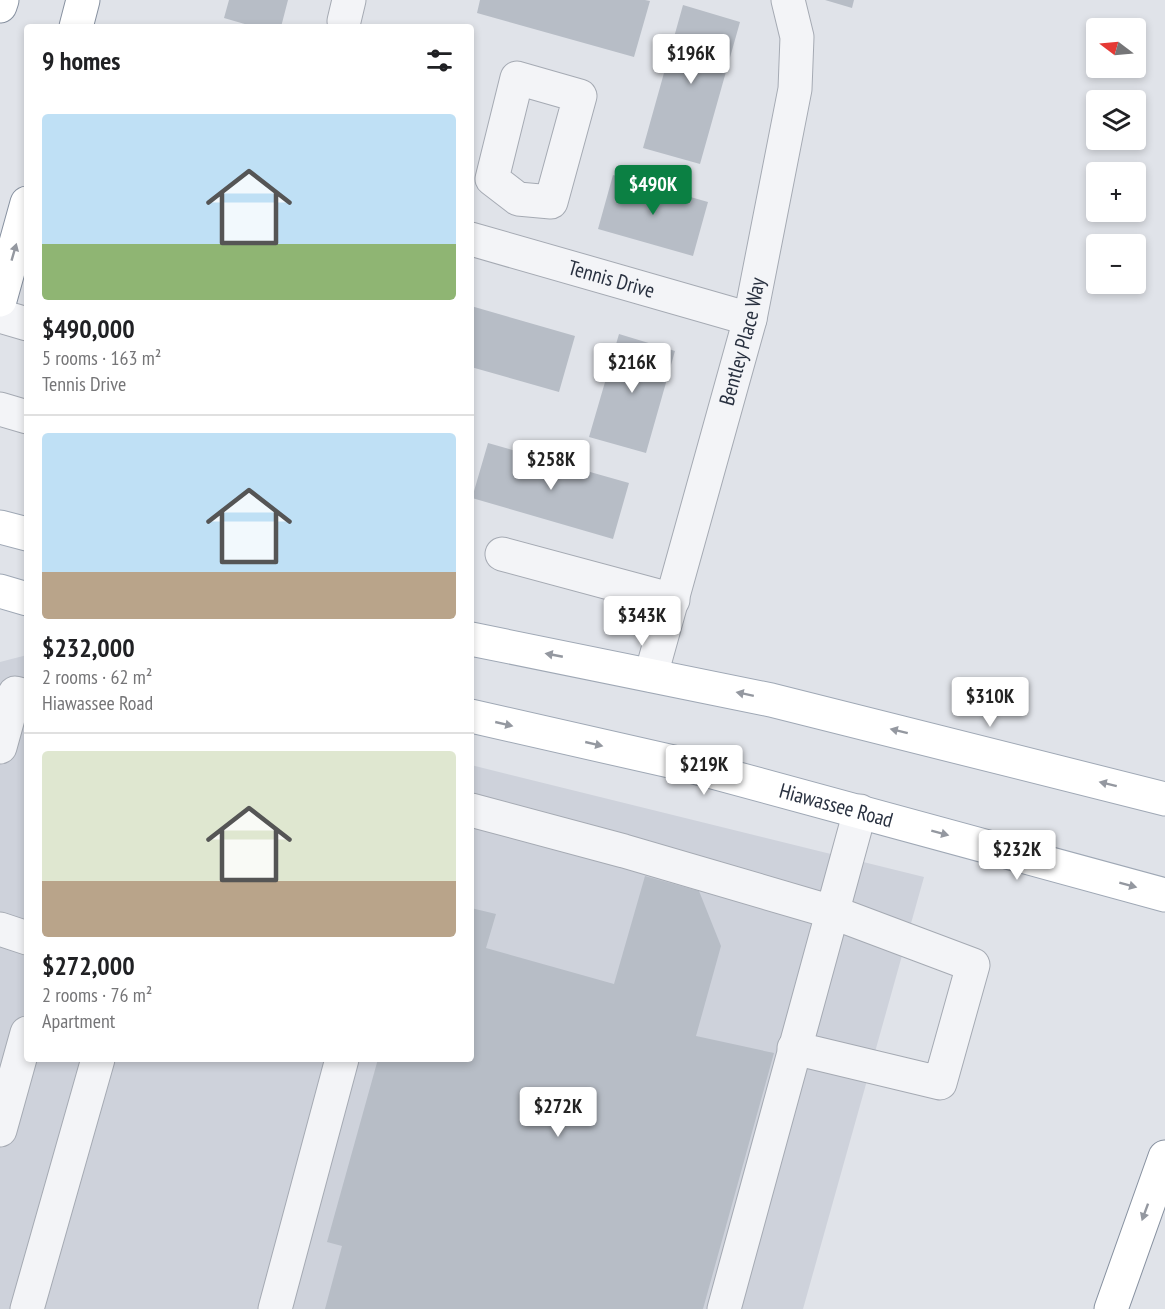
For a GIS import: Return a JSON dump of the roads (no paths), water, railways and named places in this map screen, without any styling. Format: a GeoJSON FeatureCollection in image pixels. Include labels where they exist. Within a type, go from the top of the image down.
{"type":"FeatureCollection","features":[{"type":"Feature","properties":{"kind":"main road"},"geometry":{"type":"LineString","coordinates":[[0,6],[2,0]]}},
{"type":"Feature","properties":{"kind":"main road"},"geometry":{"type":"LineString","coordinates":[[77,24],[83,0]]}},
{"type":"Feature","properties":{"kind":"main road"},"geometry":{"type":"LineString","coordinates":[[0,300],[24,214]]}},
{"type":"Feature","properties":{"kind":"main road"},"geometry":{"type":"LineString","coordinates":[[0,527],[24,533]]}},
{"type":"Feature","properties":{"kind":"main road"},"geometry":{"type":"LineString","coordinates":[[0,591],[24,598]]}},
{"type":"Feature","properties":{"kind":"main road"},"geometry":{"type":"LineString","coordinates":[[474,640],[771,700],[1165,799]]}},
{"type":"Feature","properties":{"kind":"main road","name":"Hiawassee Road"},"geometry":{"type":"LineString","coordinates":[[474,717],[687,765],[1165,895]]}},
{"type":"Feature","properties":{"kind":"main road"},"geometry":{"type":"LineString","coordinates":[[1111,1309],[1165,1157]]}},
{"type":"Feature","properties":{"kind":"street","name":"Bentley Place Way"},"geometry":{"type":"LineString","coordinates":[[651,675],[750,319],[795,89],[796,38],[788,0]]}},
{"type":"Feature","properties":{"kind":"street"},"geometry":{"type":"LineString","coordinates":[[504,249],[518,199]]}},
{"type":"Feature","properties":{"kind":"street","name":"Tennis Drive"},"geometry":{"type":"LineString","coordinates":[[474,240],[750,319]]}},
{"type":"Feature","properties":{"kind":"street"},"geometry":{"type":"LineString","coordinates":[[0,316],[24,323]]}},
{"type":"Feature","properties":{"kind":"street"},"geometry":{"type":"LineString","coordinates":[[0,409],[24,416]]}},
{"type":"Feature","properties":{"kind":"street"},"geometry":{"type":"LineString","coordinates":[[502,554],[673,600]]}},
{"type":"Feature","properties":{"kind":"street"},"geometry":{"type":"LineString","coordinates":[[0,747],[15,693],[24,695]]}},
{"type":"Feature","properties":{"kind":"street"},"geometry":{"type":"LineString","coordinates":[[474,811],[624,851],[832,912],[974,965],[940,1083],[794,1048]]}},
{"type":"Feature","properties":{"kind":"street"},"geometry":{"type":"LineString","coordinates":[[724,1309],[860,811]]}},
{"type":"Feature","properties":{"kind":"street"},"geometry":{"type":"LineString","coordinates":[[0,929],[24,937]]}},
{"type":"Feature","properties":{"kind":"street"},"geometry":{"type":"LineString","coordinates":[[0,1130],[24,1044]]}},
{"type":"Feature","properties":{"kind":"street"},"geometry":{"type":"LineString","coordinates":[[27,1309],[97,1062]]}},
{"type":"Feature","properties":{"kind":"street"},"geometry":{"type":"LineString","coordinates":[[275,1309],[341,1062]]}}]}
